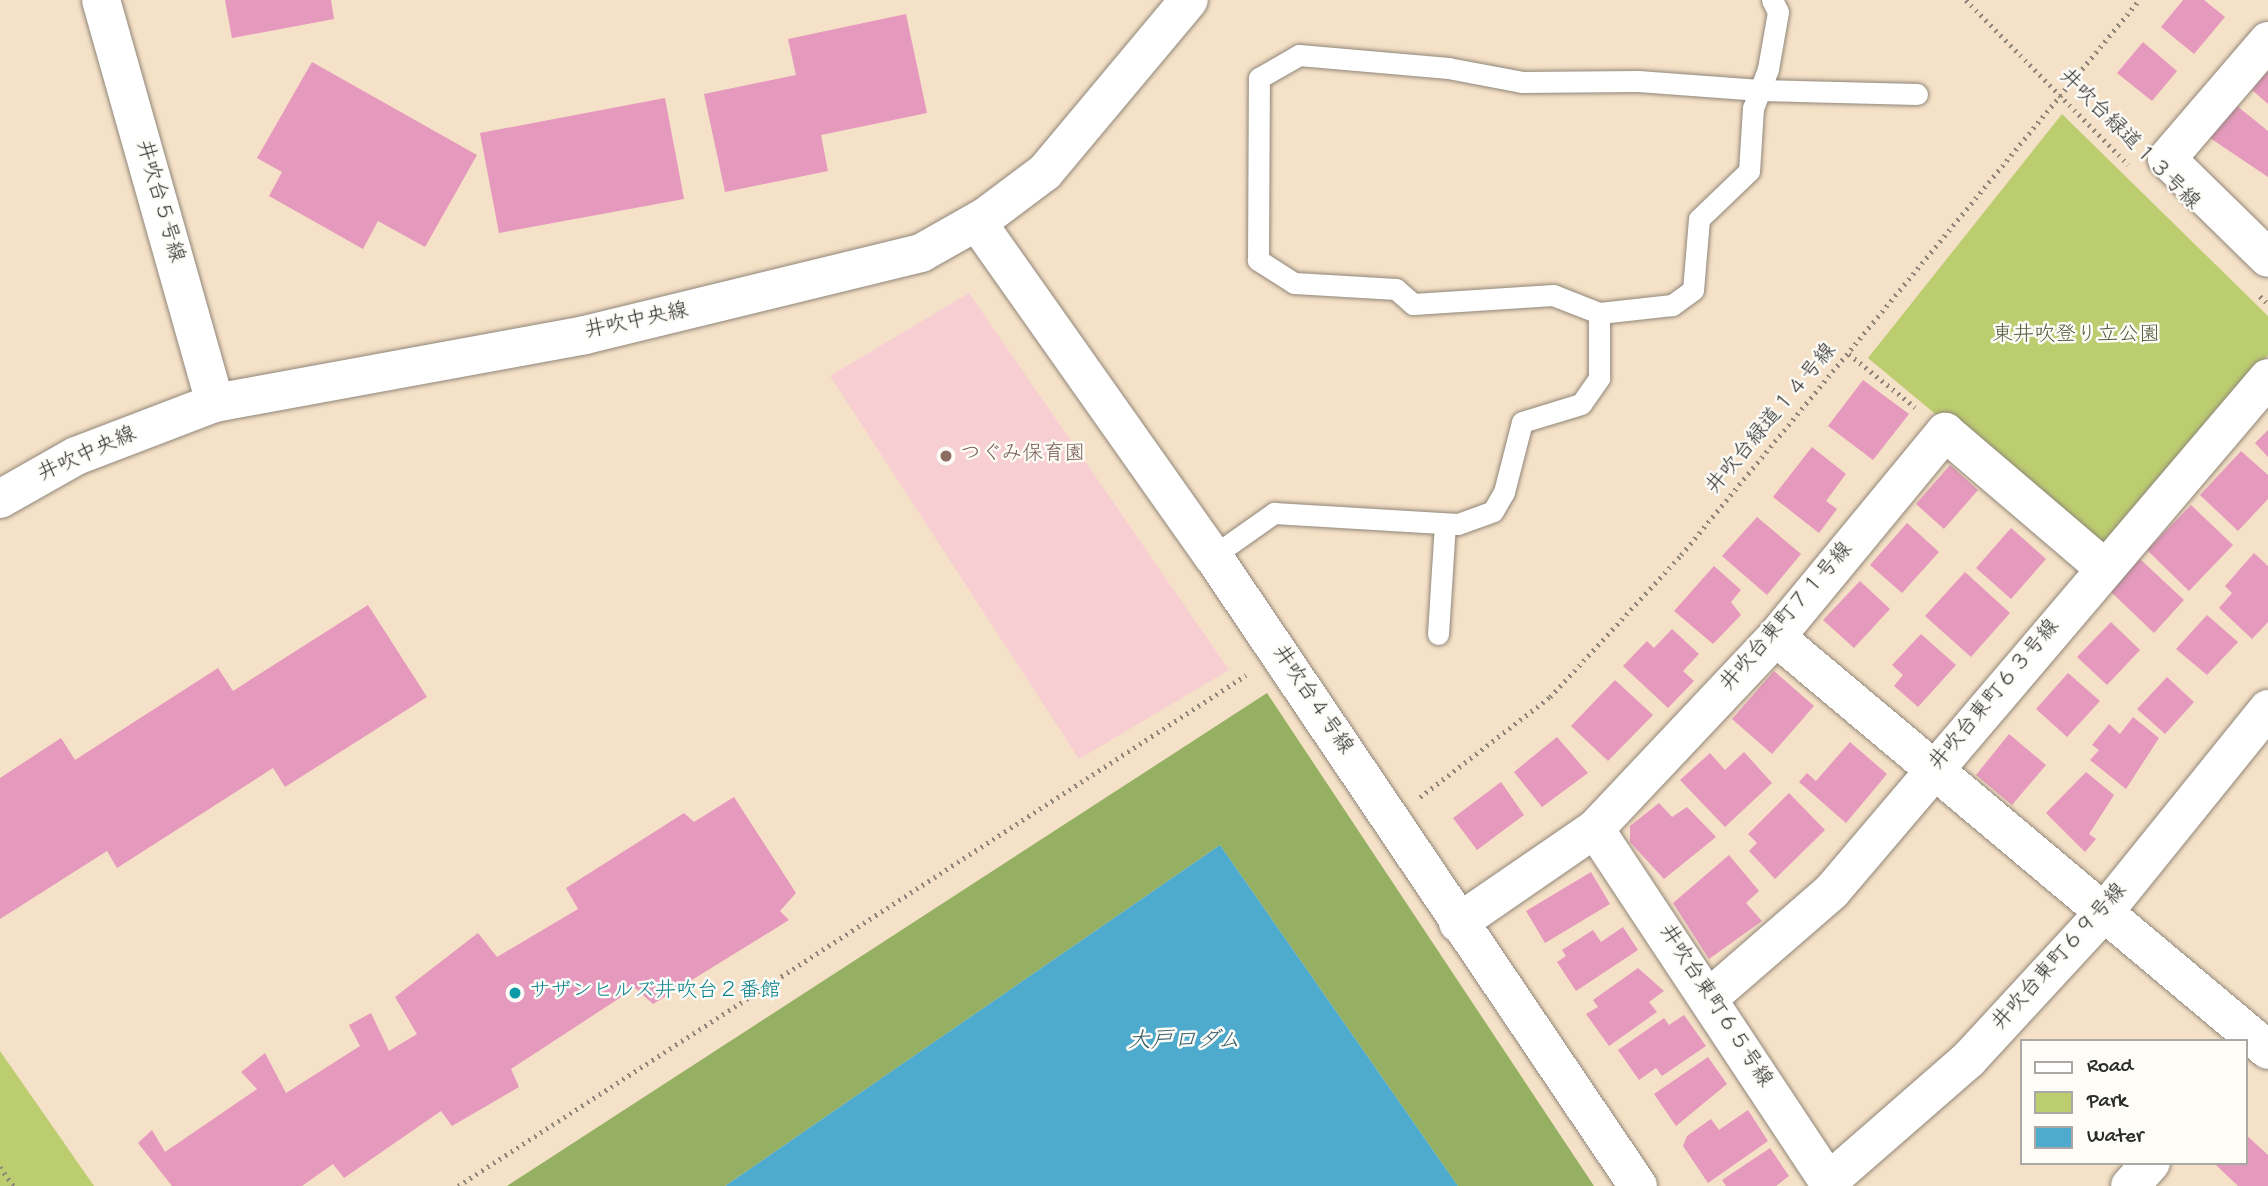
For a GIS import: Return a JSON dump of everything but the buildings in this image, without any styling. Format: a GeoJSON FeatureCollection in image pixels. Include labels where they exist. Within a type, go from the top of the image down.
{"type":"FeatureCollection","features":[{"type":"Feature","properties":{"kind":"street","name":"井吹台５号線"},"geometry":{"type":"LineString","coordinates":[[101,0],[215,403]]}},
{"type":"Feature","properties":{"kind":"street","name":"井吹中央線"},"geometry":{"type":"LineString","coordinates":[[0,499],[76,456],[215,403],[585,335],[802,286],[921,253],[977,222],[1045,172],[1189,0]]}},
{"type":"Feature","properties":{"kind":"street"},"geometry":{"type":"LineString","coordinates":[[2259,272],[2167,159],[2268,41]]}},
{"type":"Feature","properties":{"kind":"street","name":"井吹台４号線"},"geometry":{"type":"LineString","coordinates":[[977,222],[1213,556],[1458,923],[1638,1186]]}},
{"type":"Feature","properties":{"kind":"street","name":"井吹台東町６３号線"},"geometry":{"type":"LineString","coordinates":[[1709,998],[1832,891],[2268,378]]}},
{"type":"Feature","properties":{"kind":"street"},"geometry":{"type":"LineString","coordinates":[[1945,432],[2104,568]]}},
{"type":"Feature","properties":{"kind":"street","name":"井吹台東町７１号線"},"geometry":{"type":"LineString","coordinates":[[1458,923],[1595,829],[1776,637],[1945,432]]}},
{"type":"Feature","properties":{"kind":"street"},"geometry":{"type":"LineString","coordinates":[[1776,637],[1936,769],[2101,916],[2260,1047]]}},
{"type":"Feature","properties":{"kind":"street","name":"井吹台東町６９号線"},"geometry":{"type":"LineString","coordinates":[[1830,1184],[1969,1059],[2101,916],[2268,709]]}},
{"type":"Feature","properties":{"kind":"street","name":"井吹台東町６５号線"},"geometry":{"type":"LineString","coordinates":[[1595,829],[1830,1184]]}},
{"type":"Feature","properties":{"kind":"street"},"geometry":{"type":"LineString","coordinates":[[2130,1186],[2149,1165]]}},
{"type":"Feature","properties":{"kind":"lane"},"geometry":{"type":"LineString","coordinates":[[1772,0],[1779,12],[1760,90],[1749,171],[1699,219],[1693,290],[1672,305],[1599,313],[1553,295],[1413,304],[1396,289],[1294,283],[1258,260],[1259,78],[1298,55],[1448,68],[1522,82],[1760,90],[1917,94]]}},
{"type":"Feature","properties":{"kind":"lane"},"geometry":{"type":"LineString","coordinates":[[1213,556],[1274,513],[1445,524],[1493,511],[1504,492],[1522,422],[1581,404],[1599,378],[1599,313]]}},
{"type":"Feature","properties":{"kind":"lane"},"geometry":{"type":"LineString","coordinates":[[1438,634],[1445,524]]}},
{"type":"Feature","properties":{"kind":"path","name":"井吹台緑道１３号線"},"geometry":{"type":"LineString","coordinates":[[1966,0],[2136,171]]}},
{"type":"Feature","properties":{"kind":"path","name":"井吹台緑道１４号線"},"geometry":{"type":"LineString","coordinates":[[1391,819],[1550,697],[1681,555],[2139,0]]}},
{"type":"Feature","properties":{"kind":"path"},"geometry":{"type":"LineString","coordinates":[[2259,272],[2268,304]]}},
{"type":"Feature","properties":{"kind":"path"},"geometry":{"type":"LineString","coordinates":[[1849,354],[1945,432]]}},
{"type":"Feature","properties":{"kind":"path"},"geometry":{"type":"LineString","coordinates":[[458,1186],[1279,654]]}},
{"type":"Feature","properties":{"kind":"path"},"geometry":{"type":"LineString","coordinates":[[0,1167],[13,1186]]}},
{"type":"Feature","properties":{"kind":"shaded area"},"geometry":{"type":"Polygon","coordinates":[[[969,293],[1229,670],[1079,759],[830,376],[969,293]]]}},
{"type":"Feature","properties":{"kind":"green space","name":"東井吹登り立公園"},"geometry":{"type":"Polygon","coordinates":[[[2062,114],[2268,316],[2268,355],[2100,551],[1868,358],[2062,114]]]}},
{"type":"Feature","properties":{"kind":"green space"},"geometry":{"type":"Polygon","coordinates":[[[1267,693],[1594,1186],[1458,1186],[1220,845],[725,1186],[507,1186],[1267,693]]]}},
{"type":"Feature","properties":{"kind":"green space"},"geometry":{"type":"Polygon","coordinates":[[[0,1051],[94,1186],[0,1186],[0,1051]]]}},
{"type":"Feature","properties":{"kind":"water","name":"大戸口ダム"},"geometry":{"type":"Polygon","coordinates":[[[1220,845],[1458,1186],[725,1186],[1220,845]]]}},
{"type":"Feature","properties":{"kind":"place","name":"つぐみ保育園"},"geometry":{"type":"Point","coordinates":[946,456]}},
{"type":"Feature","properties":{"kind":"place","name":"サザンヒルズ井吹台２番館"},"geometry":{"type":"Point","coordinates":[515,993]}}]}
